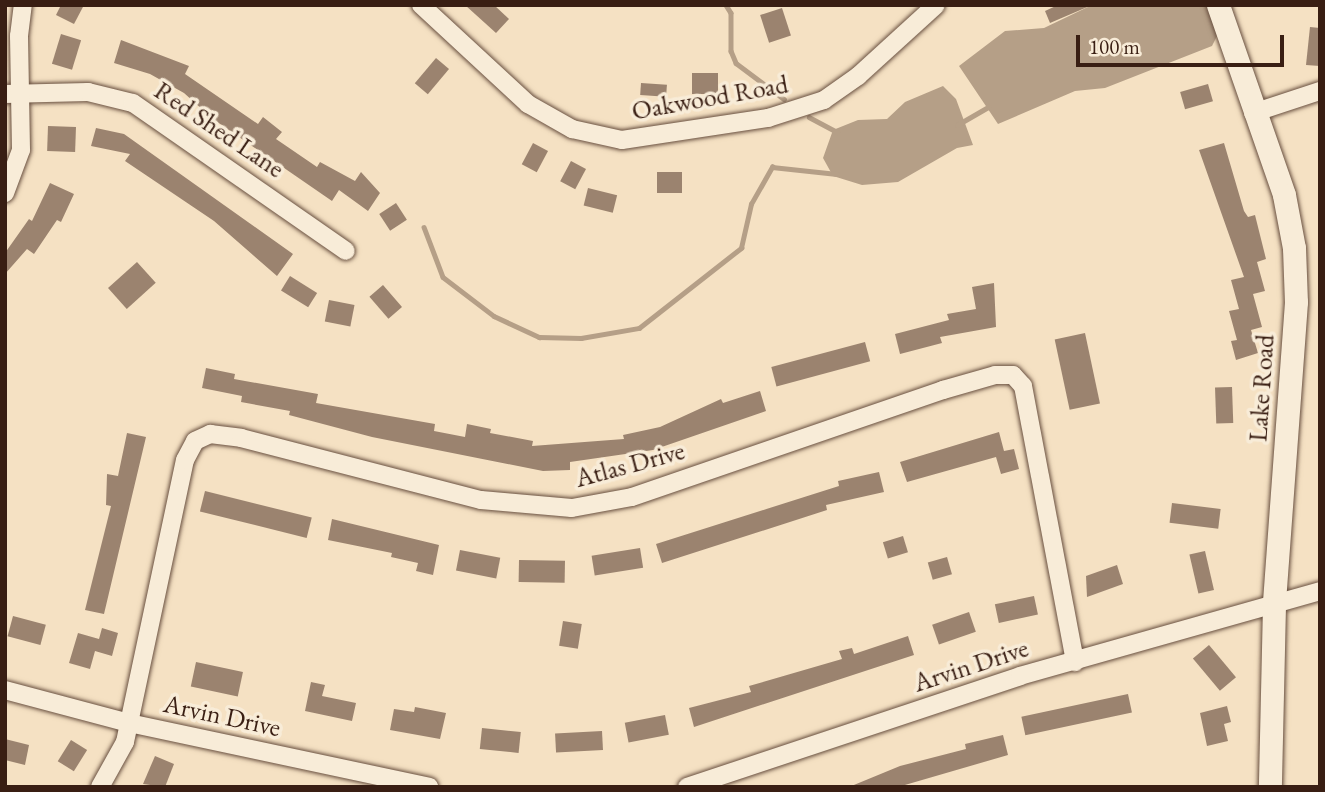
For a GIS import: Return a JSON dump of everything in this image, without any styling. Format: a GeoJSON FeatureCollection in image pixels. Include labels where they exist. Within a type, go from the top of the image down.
{"type":"FeatureCollection","features":[{"type":"Feature","properties":{"kind":"street"},"geometry":{"type":"LineString","coordinates":[[5,193],[19,164],[13,94],[23,5]]}},
{"type":"Feature","properties":{"kind":"street","name":"Oakwood Road"},"geometry":{"type":"LineString","coordinates":[[421,5],[528,104],[572,130],[622,140],[768,118],[815,103],[846,85],[936,5]]}},
{"type":"Feature","properties":{"kind":"street","name":"Lake Road"},"geometry":{"type":"LineString","coordinates":[[1218,5],[1252,113],[1284,195],[1296,276],[1274,605],[1270,787]]}},
{"type":"Feature","properties":{"kind":"street"},"geometry":{"type":"LineString","coordinates":[[1252,113],[1320,91]]}},
{"type":"Feature","properties":{"kind":"street","name":"Red Shed Lane"},"geometry":{"type":"LineString","coordinates":[[13,94],[88,92],[133,103],[346,251]]}},
{"type":"Feature","properties":{"kind":"street","name":"Atlas Drive"},"geometry":{"type":"LineString","coordinates":[[100,787],[118,760],[129,723],[185,460],[200,438],[210,434],[242,438],[377,477],[481,500],[572,508],[644,494],[995,375],[1013,375],[1023,386],[1075,662]]}},
{"type":"Feature","properties":{"kind":"street","name":"Arvin Drive"},"geometry":{"type":"LineString","coordinates":[[687,787],[1075,662],[1320,591]]}},
{"type":"Feature","properties":{"kind":"street","name":"Arvin Drive"},"geometry":{"type":"LineString","coordinates":[[5,690],[129,723],[429,787]]}},
{"type":"Feature","properties":{"kind":"shaded area"},"geometry":{"type":"Polygon","coordinates":[[[1092,5],[1213,5],[1220,30],[1212,46],[1105,88],[1075,91],[998,124],[959,66],[1005,31],[1044,28],[1092,5]]]}},
{"type":"Feature","properties":{"kind":"shaded area"},"geometry":{"type":"Polygon","coordinates":[[[943,86],[956,99],[973,145],[957,148],[898,182],[862,185],[833,176],[823,158],[833,130],[858,120],[887,119],[905,102],[943,86]]]}},
{"type":"Feature","properties":{"kind":"building"},"geometry":{"type":"Polygon","coordinates":[[[61,5],[84,5],[74,24],[56,15],[61,5]]]}},
{"type":"Feature","properties":{"kind":"building"},"geometry":{"type":"Polygon","coordinates":[[[465,5],[494,5],[509,19],[496,33],[465,5]]]}},
{"type":"Feature","properties":{"kind":"building"},"geometry":{"type":"Polygon","coordinates":[[[1058,5],[1092,5],[1050,23],[1045,11],[1058,5]]]}},
{"type":"Feature","properties":{"kind":"building"},"geometry":{"type":"Polygon","coordinates":[[[782,8],[791,36],[769,43],[760,15],[782,8]]]}},
{"type":"Feature","properties":{"kind":"building"},"geometry":{"type":"Polygon","coordinates":[[[1310,27],[1320,28],[1320,66],[1306,65],[1310,27]]]}},
{"type":"Feature","properties":{"kind":"building"},"geometry":{"type":"Polygon","coordinates":[[[61,34],[81,40],[72,70],[52,64],[61,34]]]}},
{"type":"Feature","properties":{"kind":"building"},"geometry":{"type":"Polygon","coordinates":[[[121,40],[189,66],[185,74],[258,124],[263,117],[282,132],[276,139],[317,167],[320,162],[355,181],[361,172],[380,193],[368,211],[339,190],[332,201],[213,119],[184,93],[150,74],[114,63],[121,40]]]}},
{"type":"Feature","properties":{"kind":"building"},"geometry":{"type":"Polygon","coordinates":[[[436,58],[449,69],[428,94],[415,83],[436,58]]]}},
{"type":"Feature","properties":{"kind":"building"},"geometry":{"type":"Polygon","coordinates":[[[692,73],[718,73],[718,94],[692,94],[692,73]]]}},
{"type":"Feature","properties":{"kind":"building"},"geometry":{"type":"Polygon","coordinates":[[[641,83],[667,85],[666,97],[640,95],[641,83]]]}},
{"type":"Feature","properties":{"kind":"building"},"geometry":{"type":"Polygon","coordinates":[[[1208,84],[1213,101],[1185,109],[1180,92],[1208,84]]]}},
{"type":"Feature","properties":{"kind":"building"},"geometry":{"type":"Polygon","coordinates":[[[48,126],[76,127],[75,152],[47,151],[48,126]]]}},
{"type":"Feature","properties":{"kind":"building"},"geometry":{"type":"Polygon","coordinates":[[[96,128],[124,134],[293,254],[277,276],[214,221],[125,161],[130,154],[91,146],[96,128]]]}},
{"type":"Feature","properties":{"kind":"building"},"geometry":{"type":"Polygon","coordinates":[[[533,143],[548,151],[537,172],[522,164],[533,143]]]}},
{"type":"Feature","properties":{"kind":"building"},"geometry":{"type":"Polygon","coordinates":[[[1224,143],[1244,211],[1248,217],[1255,215],[1266,259],[1257,262],[1265,291],[1253,294],[1262,327],[1251,330],[1258,353],[1236,360],[1231,341],[1237,340],[1229,311],[1239,309],[1231,280],[1244,277],[1199,150],[1224,143]]]}},
{"type":"Feature","properties":{"kind":"building"},"geometry":{"type":"Polygon","coordinates":[[[571,161],[586,169],[575,189],[560,181],[571,161]]]}},
{"type":"Feature","properties":{"kind":"building"},"geometry":{"type":"Polygon","coordinates":[[[657,172],[682,172],[682,193],[657,193],[657,172]]]}},
{"type":"Feature","properties":{"kind":"building"},"geometry":{"type":"Polygon","coordinates":[[[50,183],[74,194],[61,222],[57,220],[34,254],[27,249],[5,274],[5,253],[29,219],[32,221],[50,183]]]}},
{"type":"Feature","properties":{"kind":"building"},"geometry":{"type":"Polygon","coordinates":[[[588,188],[617,195],[613,213],[584,205],[588,188]]]}},
{"type":"Feature","properties":{"kind":"building"},"geometry":{"type":"Polygon","coordinates":[[[396,203],[407,220],[390,231],[379,214],[396,203]]]}},
{"type":"Feature","properties":{"kind":"building"},"geometry":{"type":"Polygon","coordinates":[[[137,262],[156,283],[127,309],[108,288],[137,262]]]}},
{"type":"Feature","properties":{"kind":"building"},"geometry":{"type":"Polygon","coordinates":[[[290,276],[317,293],[308,307],[281,290],[290,276]]]}},
{"type":"Feature","properties":{"kind":"building"},"geometry":{"type":"Polygon","coordinates":[[[994,283],[996,327],[940,337],[942,343],[900,354],[895,334],[949,320],[947,314],[976,309],[972,287],[994,283]]]}},
{"type":"Feature","properties":{"kind":"building"},"geometry":{"type":"Polygon","coordinates":[[[383,285],[402,307],[388,319],[369,297],[383,285]]]}},
{"type":"Feature","properties":{"kind":"building"},"geometry":{"type":"Polygon","coordinates":[[[329,300],[355,305],[350,327],[325,322],[329,300]]]}},
{"type":"Feature","properties":{"kind":"building"},"geometry":{"type":"Polygon","coordinates":[[[1085,333],[1100,403],[1070,410],[1055,339],[1085,333]]]}},
{"type":"Feature","properties":{"kind":"building"},"geometry":{"type":"Polygon","coordinates":[[[865,342],[870,361],[776,386],[771,367],[865,342]]]}},
{"type":"Feature","properties":{"kind":"building"},"geometry":{"type":"Polygon","coordinates":[[[206,368],[235,374],[234,379],[318,394],[316,403],[435,424],[434,431],[465,437],[467,424],[491,429],[490,433],[533,441],[532,446],[624,439],[623,435],[660,427],[721,399],[723,403],[760,391],[766,411],[653,450],[570,462],[570,470],[543,471],[372,437],[289,415],[290,411],[241,402],[242,396],[202,388],[206,368]]]}},
{"type":"Feature","properties":{"kind":"building"},"geometry":{"type":"Polygon","coordinates":[[[1232,387],[1233,423],[1216,424],[1215,388],[1232,387]]]}},
{"type":"Feature","properties":{"kind":"building"},"geometry":{"type":"Polygon","coordinates":[[[999,432],[1004,451],[1014,449],[1019,469],[1001,474],[996,457],[907,482],[900,462],[999,432]]]}},
{"type":"Feature","properties":{"kind":"building"},"geometry":{"type":"Polygon","coordinates":[[[127,433],[146,437],[104,614],[85,610],[111,506],[106,505],[107,474],[118,476],[127,433]]]}},
{"type":"Feature","properties":{"kind":"building"},"geometry":{"type":"Polygon","coordinates":[[[879,472],[884,492],[826,505],[827,510],[662,563],[656,544],[839,486],[838,481],[879,472]]]}},
{"type":"Feature","properties":{"kind":"building"},"geometry":{"type":"Polygon","coordinates":[[[205,491],[312,518],[307,538],[200,511],[205,491]]]}},
{"type":"Feature","properties":{"kind":"building"},"geometry":{"type":"Polygon","coordinates":[[[1172,503],[1221,509],[1218,529],[1170,523],[1172,503]]]}},
{"type":"Feature","properties":{"kind":"building"},"geometry":{"type":"Polygon","coordinates":[[[332,519],[439,545],[433,575],[416,571],[418,563],[391,557],[392,553],[328,540],[332,519]]]}},
{"type":"Feature","properties":{"kind":"building"},"geometry":{"type":"Polygon","coordinates":[[[903,536],[908,552],[888,558],[883,542],[903,536]]]}},
{"type":"Feature","properties":{"kind":"building"},"geometry":{"type":"Polygon","coordinates":[[[640,548],[643,568],[595,575],[592,556],[640,548]]]}},
{"type":"Feature","properties":{"kind":"building"},"geometry":{"type":"Polygon","coordinates":[[[460,550],[500,558],[496,578],[456,571],[460,550]]]}},
{"type":"Feature","properties":{"kind":"building"},"geometry":{"type":"Polygon","coordinates":[[[1205,551],[1214,590],[1198,594],[1189,555],[1205,551]]]}},
{"type":"Feature","properties":{"kind":"building"},"geometry":{"type":"Polygon","coordinates":[[[947,557],[952,574],[933,580],[928,563],[947,557]]]}},
{"type":"Feature","properties":{"kind":"building"},"geometry":{"type":"Polygon","coordinates":[[[519,560],[565,561],[565,583],[519,582],[519,560]]]}},
{"type":"Feature","properties":{"kind":"building"},"geometry":{"type":"Polygon","coordinates":[[[1117,565],[1123,584],[1087,597],[1086,576],[1117,565]]]}},
{"type":"Feature","properties":{"kind":"building"},"geometry":{"type":"Polygon","coordinates":[[[1034,596],[1038,615],[999,623],[995,604],[1034,596]]]}},
{"type":"Feature","properties":{"kind":"building"},"geometry":{"type":"Polygon","coordinates":[[[969,612],[976,632],[939,645],[932,625],[969,612]]]}},
{"type":"Feature","properties":{"kind":"building"},"geometry":{"type":"Polygon","coordinates":[[[13,616],[46,625],[40,645],[8,636],[13,616]]]}},
{"type":"Feature","properties":{"kind":"building"},"geometry":{"type":"Polygon","coordinates":[[[563,621],[582,624],[578,649],[559,646],[563,621]]]}},
{"type":"Feature","properties":{"kind":"building"},"geometry":{"type":"Polygon","coordinates":[[[102,628],[118,633],[112,656],[95,651],[90,669],[69,663],[78,633],[99,639],[102,628]]]}},
{"type":"Feature","properties":{"kind":"building"},"geometry":{"type":"Polygon","coordinates":[[[908,636],[914,655],[694,727],[689,708],[751,692],[749,686],[842,659],[839,651],[852,648],[854,654],[908,636]]]}},
{"type":"Feature","properties":{"kind":"building"},"geometry":{"type":"Polygon","coordinates":[[[1209,645],[1236,677],[1220,691],[1193,658],[1209,645]]]}},
{"type":"Feature","properties":{"kind":"building"},"geometry":{"type":"Polygon","coordinates":[[[196,662],[243,672],[238,696],[191,686],[196,662]]]}},
{"type":"Feature","properties":{"kind":"building"},"geometry":{"type":"Polygon","coordinates":[[[311,682],[325,685],[322,696],[356,703],[352,721],[305,711],[311,682]]]}},
{"type":"Feature","properties":{"kind":"building"},"geometry":{"type":"Polygon","coordinates":[[[1128,694],[1132,713],[1025,735],[1021,717],[1128,694]]]}},
{"type":"Feature","properties":{"kind":"building"},"geometry":{"type":"Polygon","coordinates":[[[1227,706],[1231,722],[1224,724],[1228,741],[1207,746],[1200,713],[1227,706]]]}},
{"type":"Feature","properties":{"kind":"building"},"geometry":{"type":"Polygon","coordinates":[[[415,707],[446,713],[440,739],[390,730],[394,709],[414,712],[415,707]]]}},
{"type":"Feature","properties":{"kind":"building"},"geometry":{"type":"Polygon","coordinates":[[[665,715],[669,735],[629,742],[625,723],[665,715]]]}},
{"type":"Feature","properties":{"kind":"building"},"geometry":{"type":"Polygon","coordinates":[[[482,728],[521,732],[519,753],[480,749],[482,728]]]}},
{"type":"Feature","properties":{"kind":"building"},"geometry":{"type":"Polygon","coordinates":[[[602,731],[603,750],[556,752],[555,733],[602,731]]]}},
{"type":"Feature","properties":{"kind":"building"},"geometry":{"type":"Polygon","coordinates":[[[1003,735],[1008,755],[898,787],[849,787],[900,766],[966,749],[965,744],[1003,735]]]}},
{"type":"Feature","properties":{"kind":"building"},"geometry":{"type":"Polygon","coordinates":[[[5,739],[29,745],[25,765],[5,760],[5,739]]]}},
{"type":"Feature","properties":{"kind":"building"},"geometry":{"type":"Polygon","coordinates":[[[71,740],[87,750],[74,771],[58,761],[71,740]]]}},
{"type":"Feature","properties":{"kind":"building"},"geometry":{"type":"Polygon","coordinates":[[[155,756],[174,764],[165,787],[143,784],[155,756]]]}},
{"type":"Feature","properties":{"kind":"waterway"},"geometry":{"type":"LineString","coordinates":[[726,5],[731,13],[731,51],[736,63],[784,99]]}},
{"type":"Feature","properties":{"kind":"waterway"},"geometry":{"type":"LineString","coordinates":[[957,125],[988,107]]}},
{"type":"Feature","properties":{"kind":"waterway"},"geometry":{"type":"LineString","coordinates":[[809,117],[837,132]]}},
{"type":"Feature","properties":{"kind":"waterway"},"geometry":{"type":"LineString","coordinates":[[424,227],[443,277],[494,316],[539,337],[581,338],[639,328],[741,248],[751,204],[772,167],[837,174]]}}]}
